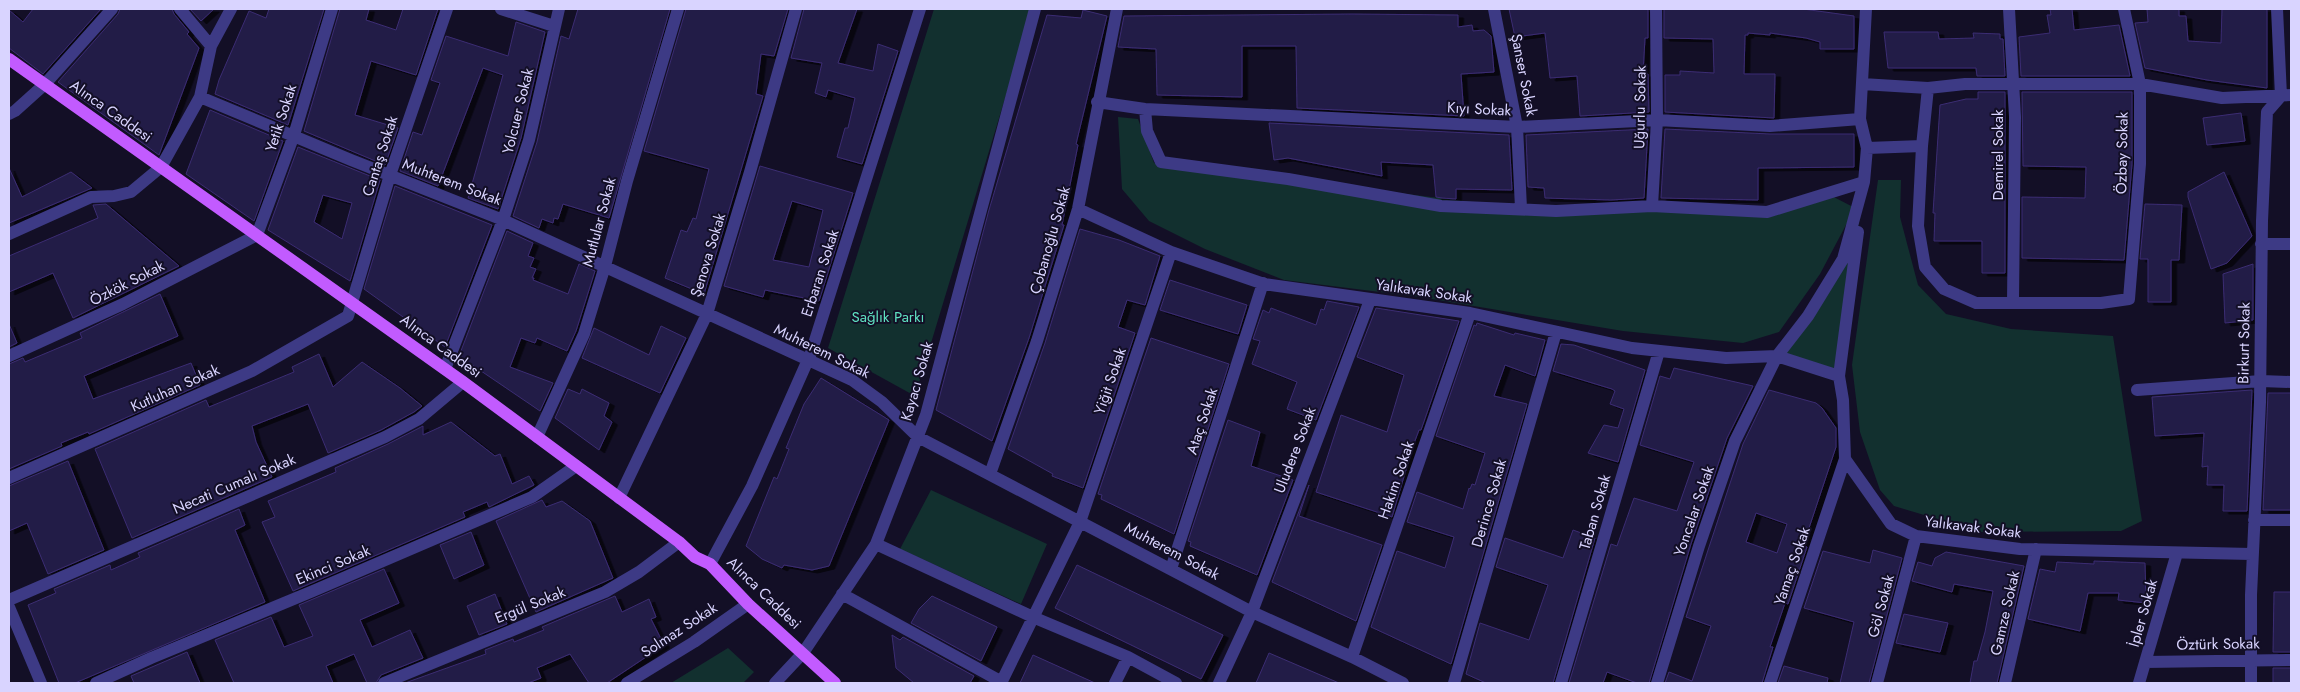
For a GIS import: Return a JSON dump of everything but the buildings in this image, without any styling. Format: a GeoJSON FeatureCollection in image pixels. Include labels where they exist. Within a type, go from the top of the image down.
{"type":"FeatureCollection","features":[{"type":"Feature","properties":{"kind":"main road","name":"Alınca Caddesi"},"geometry":{"type":"LineString","coordinates":[[9,59],[445,369],[679,542],[695,556],[710,564],[748,604],[835,683]]}},
{"type":"Feature","properties":{"kind":"street"},"geometry":{"type":"LineString","coordinates":[[9,114],[15,112],[45,84],[112,9]]}},
{"type":"Feature","properties":{"kind":"street"},"geometry":{"type":"LineString","coordinates":[[180,9],[211,46]]}},
{"type":"Feature","properties":{"kind":"street"},"geometry":{"type":"LineString","coordinates":[[9,234],[91,197],[114,196],[132,192],[161,167],[200,96],[211,46],[231,9]]}},
{"type":"Feature","properties":{"kind":"street","name":"Yetik Sokak"},"geometry":{"type":"LineString","coordinates":[[257,235],[294,135],[332,9]]}},
{"type":"Feature","properties":{"kind":"street","name":"Cantaş Sokak"},"geometry":{"type":"LineString","coordinates":[[348,316],[390,175],[447,9]]}},
{"type":"Feature","properties":{"kind":"street"},"geometry":{"type":"LineString","coordinates":[[501,9],[554,26]]}},
{"type":"Feature","properties":{"kind":"street","name":"Yolcuer Sokak"},"geometry":{"type":"LineString","coordinates":[[445,369],[503,220],[529,140],[558,9]]}},
{"type":"Feature","properties":{"kind":"street","name":"Mutlular Sokak"},"geometry":{"type":"LineString","coordinates":[[537,437],[584,334],[678,9]]}},
{"type":"Feature","properties":{"kind":"street","name":"Şenova Sokak"},"geometry":{"type":"LineString","coordinates":[[619,498],[707,314],[750,172],[796,9]]}},
{"type":"Feature","properties":{"kind":"street","name":"Erbaran Sokak"},"geometry":{"type":"LineString","coordinates":[[710,564],[752,486],[808,361],[851,231],[920,9]]}},
{"type":"Feature","properties":{"kind":"street","name":"Kayacı Sokak"},"geometry":{"type":"LineString","coordinates":[[775,683],[803,653],[876,544],[918,438],[926,415],[1035,9]]}},
{"type":"Feature","properties":{"kind":"street","name":"Çobanoğlu Sokak"},"geometry":{"type":"LineString","coordinates":[[990,474],[1037,341],[1078,209],[1116,9]]}},
{"type":"Feature","properties":{"kind":"street","name":"Şanser Sokak"},"geometry":{"type":"LineString","coordinates":[[1494,9],[1518,127],[1521,208]]}},
{"type":"Feature","properties":{"kind":"street","name":"Uğurlu Sokak"},"geometry":{"type":"LineString","coordinates":[[1652,206],[1658,120],[1656,9]]}},
{"type":"Feature","properties":{"kind":"street"},"geometry":{"type":"LineString","coordinates":[[1845,459],[1843,400],[1839,376],[1867,148],[1860,119],[1865,9]]}},
{"type":"Feature","properties":{"kind":"street","name":"Demirel Sokak"},"geometry":{"type":"LineString","coordinates":[[2009,9],[2015,127],[2013,302]]}},
{"type":"Feature","properties":{"kind":"street","name":"Özbay Sokak"},"geometry":{"type":"LineString","coordinates":[[2013,302],[2100,303],[2129,299],[2140,164],[2140,84],[2124,9]]}},
{"type":"Feature","properties":{"kind":"street"},"geometry":{"type":"LineString","coordinates":[[1862,84],[1928,88],[1965,84],[2140,84],[2222,98],[2286,96],[2277,9]]}},
{"type":"Feature","properties":{"kind":"street"},"geometry":{"type":"LineString","coordinates":[[1928,88],[1922,146],[1918,226],[1925,267],[1944,289],[1957,296],[1976,302],[2013,302]]}},
{"type":"Feature","properties":{"kind":"street","name":"Muhterem Sokak"},"geometry":{"type":"LineString","coordinates":[[200,96],[503,220],[852,380],[882,402],[918,438],[1252,612],[1352,657],[1403,683]]}},
{"type":"Feature","properties":{"kind":"street","name":"Birkurt Sokak"},"geometry":{"type":"LineString","coordinates":[[2251,683],[2252,554],[2260,381],[2266,112],[2286,96]]}},
{"type":"Feature","properties":{"kind":"street","name":"Kıyı Sokak"},"geometry":{"type":"LineString","coordinates":[[1097,102],[1144,109],[1518,127],[1658,120],[1770,126],[1860,119]]}},
{"type":"Feature","properties":{"kind":"street"},"geometry":{"type":"LineString","coordinates":[[1144,109],[1147,131],[1161,162],[1288,179],[1441,206],[1574,210],[1652,206],[1767,212],[1864,182]]}},
{"type":"Feature","properties":{"kind":"street"},"geometry":{"type":"LineString","coordinates":[[1867,148],[1922,146]]}},
{"type":"Feature","properties":{"kind":"street"},"geometry":{"type":"LineString","coordinates":[[1777,356],[1808,316],[1843,259],[1864,182]]}},
{"type":"Feature","properties":{"kind":"street","name":"Yalıkavak Sokak"},"geometry":{"type":"LineString","coordinates":[[1078,209],[1171,252],[1263,283],[1470,313],[1632,348],[1726,358],[1777,356],[1839,376]]}},
{"type":"Feature","properties":{"kind":"street","name":"Özkök Sokak"},"geometry":{"type":"LineString","coordinates":[[9,356],[123,304],[257,235]]}},
{"type":"Feature","properties":{"kind":"street"},"geometry":{"type":"LineString","coordinates":[[2262,244],[2291,244]]}},
{"type":"Feature","properties":{"kind":"street","name":"Yiğit Sokak"},"geometry":{"type":"LineString","coordinates":[[1002,683],[1080,522],[1171,252]]}},
{"type":"Feature","properties":{"kind":"street","name":"Ataç Sokak"},"geometry":{"type":"LineString","coordinates":[[1171,569],[1263,283]]}},
{"type":"Feature","properties":{"kind":"street","name":"Uludere Sokak"},"geometry":{"type":"LineString","coordinates":[[1219,683],[1252,612],[1370,300]]}},
{"type":"Feature","properties":{"kind":"street","name":"Hakim Sokak"},"geometry":{"type":"LineString","coordinates":[[1352,657],[1470,313]]}},
{"type":"Feature","properties":{"kind":"street","name":"Kutluhan Sokak"},"geometry":{"type":"LineString","coordinates":[[9,478],[252,371],[348,316]]}},
{"type":"Feature","properties":{"kind":"street","name":"Derince Sokak"},"geometry":{"type":"LineString","coordinates":[[1454,683],[1556,332]]}},
{"type":"Feature","properties":{"kind":"street","name":"Taban Sokak"},"geometry":{"type":"LineString","coordinates":[[1561,683],[1659,351]]}},
{"type":"Feature","properties":{"kind":"street","name":"Yoncalar Sokak"},"geometry":{"type":"LineString","coordinates":[[1657,683],[1699,546],[1735,441],[1777,356]]}},
{"type":"Feature","properties":{"kind":"street"},"geometry":{"type":"LineString","coordinates":[[2137,390],[2260,381],[2291,382]]}},
{"type":"Feature","properties":{"kind":"street","name":"Necati Cumalı Sokak"},"geometry":{"type":"LineString","coordinates":[[9,600],[386,437],[419,419],[463,382]]}},
{"type":"Feature","properties":{"kind":"street","name":"Yalıkavak Sokak"},"geometry":{"type":"LineString","coordinates":[[1845,459],[1891,524],[1916,536],[2036,549],[2252,554]]}},
{"type":"Feature","properties":{"kind":"street","name":"Yamaç Sokak"},"geometry":{"type":"LineString","coordinates":[[1770,683],[1845,459]]}},
{"type":"Feature","properties":{"kind":"street","name":"Ekinci Sokak"},"geometry":{"type":"LineString","coordinates":[[96,683],[532,497],[576,466]]}},
{"type":"Feature","properties":{"kind":"street"},"geometry":{"type":"LineString","coordinates":[[2254,520],[2291,520]]}},
{"type":"Feature","properties":{"kind":"street","name":"Göl Sokak"},"geometry":{"type":"LineString","coordinates":[[1877,683],[1916,536]]}},
{"type":"Feature","properties":{"kind":"street","name":"Ergül Sokak"},"geometry":{"type":"LineString","coordinates":[[384,683],[605,592],[640,572],[679,542]]}},
{"type":"Feature","properties":{"kind":"street"},"geometry":{"type":"LineString","coordinates":[[876,544],[1035,618],[1128,657],[1176,683]]}},
{"type":"Feature","properties":{"kind":"street","name":"Gamze Sokak"},"geometry":{"type":"LineString","coordinates":[[2005,683],[2036,549]]}},
{"type":"Feature","properties":{"kind":"street","name":"İpler Sokak"},"geometry":{"type":"LineString","coordinates":[[2139,683],[2177,553]]}},
{"type":"Feature","properties":{"kind":"street"},"geometry":{"type":"LineString","coordinates":[[842,594],[1002,683]]}},
{"type":"Feature","properties":{"kind":"street","name":"Solmaz Sokak"},"geometry":{"type":"LineString","coordinates":[[627,683],[694,642],[748,604]]}},
{"type":"Feature","properties":{"kind":"street"},"geometry":{"type":"LineString","coordinates":[[9,607],[41,683]]}},
{"type":"Feature","properties":{"kind":"street"},"geometry":{"type":"LineString","coordinates":[[1115,683],[1128,657]]}},
{"type":"Feature","properties":{"kind":"street","name":"Öztürk Sokak"},"geometry":{"type":"LineString","coordinates":[[2145,662],[2291,660]]}},
{"type":"Feature","properties":{"kind":"green space","name":"Sağlık Parkı"},"geometry":{"type":"Polygon","coordinates":[[[934,9],[1032,9],[915,396],[828,348],[934,9]]]}},
{"type":"Feature","properties":{"kind":"green space"},"geometry":{"type":"Polygon","coordinates":[[[1118,117],[1138,119],[1154,163],[1521,208],[1767,212],[1828,194],[1855,208],[1820,274],[1779,332],[1743,343],[1623,331],[1420,297],[1284,280],[1205,249],[1149,221],[1122,189],[1118,117]]]}},
{"type":"Feature","properties":{"kind":"green space"},"geometry":{"type":"Polygon","coordinates":[[[1878,180],[1901,180],[1900,217],[1918,285],[1946,314],[2011,329],[2113,336],[2142,521],[2121,531],[1981,532],[1894,506],[1880,490],[1860,432],[1852,365],[1878,180]]]}},
{"type":"Feature","properties":{"kind":"green space"},"geometry":{"type":"Polygon","coordinates":[[[1864,182],[1839,376],[1777,356],[1843,259],[1864,182]]]}},
{"type":"Feature","properties":{"kind":"green space"},"geometry":{"type":"Polygon","coordinates":[[[931,490],[1047,544],[1021,604],[900,549],[931,490]]]}},
{"type":"Feature","properties":{"kind":"green space"},"geometry":{"type":"Polygon","coordinates":[[[728,648],[754,672],[743,683],[671,683],[728,648]]]}}]}
